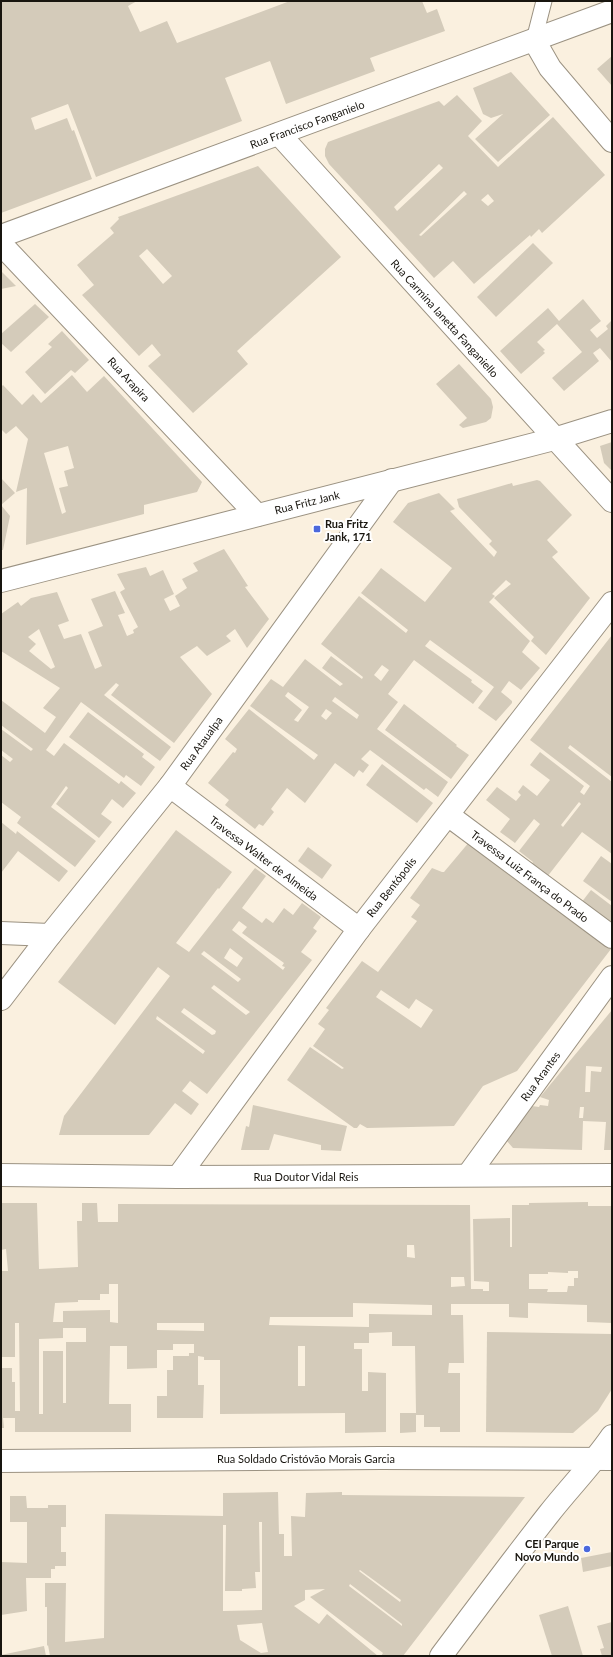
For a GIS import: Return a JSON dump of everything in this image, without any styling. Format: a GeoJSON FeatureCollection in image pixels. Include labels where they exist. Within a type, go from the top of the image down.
{"type":"FeatureCollection","features":[{"type":"Feature","properties":{"kind":"street","name":"Rua Francisco Fanganielo"},"geometry":{"type":"LineString","coordinates":[[1,236],[612,11]]}},
{"type":"Feature","properties":{"kind":"street"},"geometry":{"type":"LineString","coordinates":[[534,40],[550,68],[612,141]]}},
{"type":"Feature","properties":{"kind":"street","name":"Rua Carmina Ianetta Fanganiello"},"geometry":{"type":"LineString","coordinates":[[279,134],[612,501]]}},
{"type":"Feature","properties":{"kind":"street","name":"Rua Arapira"},"geometry":{"type":"LineString","coordinates":[[1,244],[257,515]]}},
{"type":"Feature","properties":{"kind":"street","name":"Rua Fritz Jank"},"geometry":{"type":"LineString","coordinates":[[1,581],[554,438],[612,421]]}},
{"type":"Feature","properties":{"kind":"street","name":"Rua Ataualpa"},"geometry":{"type":"LineString","coordinates":[[1,999],[50,935],[170,786],[392,480]]}},
{"type":"Feature","properties":{"kind":"street","name":"Rua Bentópolis"},"geometry":{"type":"LineString","coordinates":[[178,1177],[359,929],[612,603]]}},
{"type":"Feature","properties":{"kind":"street","name":"Travessa Walter de Almeida"},"geometry":{"type":"LineString","coordinates":[[170,786],[359,929]]}},
{"type":"Feature","properties":{"kind":"street","name":"Travessa Luiz França do Prado"},"geometry":{"type":"LineString","coordinates":[[448,815],[612,937]]}},
{"type":"Feature","properties":{"kind":"street"},"geometry":{"type":"LineString","coordinates":[[1,933],[50,935]]}},
{"type":"Feature","properties":{"kind":"street","name":"Rua Arantes"},"geometry":{"type":"LineString","coordinates":[[468,1175],[612,977]]}},
{"type":"Feature","properties":{"kind":"street","name":"Rua Doutor Vidal Reis"},"geometry":{"type":"LineString","coordinates":[[1,1175],[178,1177],[612,1175]]}},
{"type":"Feature","properties":{"kind":"street"},"geometry":{"type":"LineString","coordinates":[[442,1656],[505,1570],[555,1506],[604,1459],[612,1436]]}},
{"type":"Feature","properties":{"kind":"street","name":"Rua Soldado Cristóvão Morais Garcia"},"geometry":{"type":"LineString","coordinates":[[1,1461],[381,1458],[604,1459]]}},
{"type":"Feature","properties":{"kind":"lane"},"geometry":{"type":"LineString","coordinates":[[534,40],[544,1]]}},
{"type":"Feature","properties":{"kind":"building"},"geometry":{"type":"Polygon","coordinates":[[[1,1],[137,1],[128,6],[140,32],[167,21],[177,43],[290,1],[422,1],[427,13],[437,9],[445,31],[370,58],[375,71],[286,104],[270,61],[225,78],[242,121],[96,177],[68,104],[31,118],[35,130],[67,118],[72,131],[74,130],[92,179],[1,213],[1,1]]]}},
{"type":"Feature","properties":{"kind":"building"},"geometry":{"type":"Polygon","coordinates":[[[612,56],[612,86],[597,69],[612,56]]]}},
{"type":"Feature","properties":{"kind":"building"},"geometry":{"type":"Polygon","coordinates":[[[511,72],[550,115],[498,162],[475,139],[503,114],[491,118],[483,114],[473,88],[511,72]]]}},
{"type":"Feature","properties":{"kind":"building"},"geometry":{"type":"Polygon","coordinates":[[[457,95],[482,121],[468,136],[498,167],[553,117],[605,175],[542,233],[539,229],[531,237],[530,235],[474,284],[453,261],[434,278],[329,164],[325,156],[325,149],[328,142],[439,101],[444,106],[457,95]],[[439,164],[394,207],[397,211],[443,168],[439,164]],[[464,191],[419,235],[421,236],[467,194],[464,191]],[[488,194],[481,200],[488,206],[494,201],[488,194]]]}},
{"type":"Feature","properties":{"kind":"building"},"geometry":{"type":"Polygon","coordinates":[[[258,166],[341,257],[237,351],[248,364],[193,413],[148,366],[161,355],[152,344],[139,356],[82,295],[94,285],[77,265],[114,233],[110,228],[119,219],[118,217],[258,166]],[[147,249],[139,256],[163,284],[172,276],[147,249]]]}},
{"type":"Feature","properties":{"kind":"building"},"geometry":{"type":"Polygon","coordinates":[[[533,243],[553,263],[496,317],[477,297],[533,243]]]}},
{"type":"Feature","properties":{"kind":"building"},"geometry":{"type":"Polygon","coordinates":[[[1,271],[16,286],[1,289],[1,271]]]}},
{"type":"Feature","properties":{"kind":"building"},"geometry":{"type":"Polygon","coordinates":[[[583,299],[601,321],[590,330],[597,338],[608,329],[606,326],[612,320],[612,362],[600,348],[593,353],[599,361],[564,391],[552,378],[582,352],[557,324],[537,342],[545,350],[543,351],[545,353],[521,374],[500,351],[548,308],[559,321],[583,299]]]}},
{"type":"Feature","properties":{"kind":"building"},"geometry":{"type":"Polygon","coordinates":[[[35,304],[49,317],[11,352],[1,343],[1,334],[35,304]]]}},
{"type":"Feature","properties":{"kind":"building"},"geometry":{"type":"Polygon","coordinates":[[[62,331],[89,360],[75,373],[71,370],[45,394],[25,372],[52,347],[48,344],[62,331]]]}},
{"type":"Feature","properties":{"kind":"building"},"geometry":{"type":"Polygon","coordinates":[[[459,364],[491,399],[493,407],[491,418],[486,422],[463,428],[459,425],[467,418],[436,384],[459,364]]]}},
{"type":"Feature","properties":{"kind":"building"},"geometry":{"type":"Polygon","coordinates":[[[72,375],[87,392],[104,376],[202,482],[197,492],[144,505],[144,514],[26,545],[27,488],[16,492],[28,439],[16,426],[6,434],[1,429],[1,387],[3,385],[22,405],[33,394],[41,403],[72,375]],[[68,446],[44,453],[62,514],[66,512],[59,488],[68,486],[64,471],[74,468],[68,446]]]}},
{"type":"Feature","properties":{"kind":"building"},"geometry":{"type":"Polygon","coordinates":[[[612,442],[612,471],[604,463],[600,446],[612,442]]]}},
{"type":"Feature","properties":{"kind":"building"},"geometry":{"type":"Polygon","coordinates":[[[1,478],[15,493],[1,505],[1,478]]]}},
{"type":"Feature","properties":{"kind":"building"},"geometry":{"type":"Polygon","coordinates":[[[537,480],[540,481],[572,515],[547,540],[558,552],[552,557],[590,598],[546,655],[531,641],[534,637],[494,598],[511,584],[506,580],[492,594],[495,596],[489,602],[530,641],[522,652],[540,668],[521,690],[509,681],[501,692],[512,701],[512,703],[496,721],[478,708],[494,687],[430,640],[425,646],[472,680],[471,682],[483,691],[473,704],[414,660],[388,694],[398,702],[377,729],[448,782],[438,797],[426,788],[424,790],[370,750],[361,759],[369,765],[363,773],[359,770],[354,777],[335,763],[305,803],[287,788],[271,809],[274,812],[263,826],[259,824],[255,829],[225,805],[229,800],[208,783],[233,752],[235,753],[237,749],[225,739],[249,709],[314,760],[318,755],[250,706],[271,679],[283,687],[305,659],[340,686],[343,684],[322,668],[331,656],[362,679],[363,677],[321,644],[359,596],[406,633],[408,630],[361,593],[381,568],[425,602],[452,568],[393,522],[408,503],[439,493],[455,509],[450,511],[494,557],[497,552],[489,544],[492,541],[459,507],[457,499],[512,483],[513,486],[537,480]],[[382,665],[374,675],[381,681],[389,670],[382,665]],[[288,692],[285,696],[302,710],[294,720],[298,722],[309,707],[288,692]],[[335,697],[332,701],[357,719],[359,715],[335,697]],[[326,709],[321,716],[326,720],[332,713],[326,709]]]}},
{"type":"Feature","properties":{"kind":"building"},"geometry":{"type":"Polygon","coordinates":[[[1,505],[10,516],[3,550],[1,550],[1,505]]]}},
{"type":"Feature","properties":{"kind":"building"},"geometry":{"type":"Polygon","coordinates":[[[224,549],[248,586],[245,587],[269,619],[247,648],[235,629],[226,636],[231,641],[207,656],[197,646],[180,657],[212,694],[174,743],[111,695],[119,685],[116,683],[104,695],[171,747],[160,761],[81,702],[46,750],[54,756],[64,743],[119,784],[121,781],[136,793],[123,808],[112,799],[101,814],[112,822],[99,838],[56,804],[68,788],[66,786],[51,807],[96,841],[75,867],[17,823],[21,817],[1,802],[1,755],[10,762],[13,759],[1,750],[1,729],[31,751],[33,749],[1,725],[1,700],[45,733],[56,717],[43,708],[60,688],[1,651],[1,614],[18,602],[21,606],[31,598],[57,592],[69,621],[58,625],[64,639],[81,634],[95,669],[102,666],[88,632],[103,626],[91,599],[115,591],[125,613],[118,615],[127,636],[134,633],[133,630],[138,627],[120,592],[125,589],[117,574],[146,567],[150,576],[163,570],[174,594],[164,599],[170,611],[180,606],[175,596],[187,588],[182,579],[198,571],[193,563],[224,549]],[[39,629],[28,637],[36,644],[29,651],[51,669],[55,667],[39,629]]]}},
{"type":"Feature","properties":{"kind":"building"},"geometry":{"type":"Polygon","coordinates":[[[612,635],[612,777],[570,745],[568,748],[612,782],[612,854],[582,832],[547,877],[531,865],[533,862],[519,851],[540,824],[534,819],[515,843],[500,832],[510,819],[486,800],[497,787],[516,801],[521,795],[518,792],[523,785],[537,796],[550,780],[530,765],[540,752],[584,786],[580,792],[584,795],[590,786],[530,740],[612,635]],[[579,802],[561,825],[563,827],[581,804],[579,802]]]}},
{"type":"Feature","properties":{"kind":"building"},"geometry":{"type":"Polygon","coordinates":[[[404,704],[469,755],[451,779],[385,730],[404,704]]]}},
{"type":"Feature","properties":{"kind":"building"},"geometry":{"type":"Polygon","coordinates":[[[88,712],[144,754],[142,757],[155,767],[141,786],[126,775],[124,778],[69,737],[88,712]]]}},
{"type":"Feature","properties":{"kind":"building"},"geometry":{"type":"Polygon","coordinates":[[[382,764],[433,803],[417,823],[366,785],[382,764]]]}},
{"type":"Feature","properties":{"kind":"building"},"geometry":{"type":"Polygon","coordinates":[[[1,822],[16,834],[17,831],[68,871],[59,882],[18,851],[1,873],[1,822]]]}},
{"type":"Feature","properties":{"kind":"building"},"geometry":{"type":"Polygon","coordinates":[[[176,830],[232,872],[176,943],[189,952],[255,868],[266,876],[242,908],[262,923],[266,918],[273,923],[284,908],[293,915],[302,903],[321,917],[313,928],[317,931],[301,952],[312,960],[207,1094],[190,1081],[182,1091],[199,1104],[192,1114],[191,1115],[175,1103],[149,1135],[59,1135],[64,1116],[170,976],[158,967],[115,1025],[58,982],[176,830]],[[239,921],[232,930],[283,970],[285,967],[282,966],[284,963],[242,933],[247,927],[239,921]],[[230,948],[224,958],[237,967],[243,958],[230,948]],[[204,951],[201,954],[238,982],[241,979],[204,951]],[[214,985],[211,988],[246,1015],[250,1012],[214,985]],[[184,1008],[181,1012],[212,1035],[215,1034],[216,1031],[184,1008]],[[157,1016],[156,1019],[203,1054],[205,1051],[157,1016]]]}},
{"type":"Feature","properties":{"kind":"building"},"geometry":{"type":"Polygon","coordinates":[[[470,841],[611,949],[517,1071],[483,1086],[454,1126],[367,1128],[360,1124],[357,1128],[354,1128],[287,1080],[310,1047],[342,1069],[344,1068],[313,1046],[325,1029],[318,1024],[329,1010],[326,1008],[362,961],[378,972],[417,921],[411,917],[420,905],[410,898],[432,868],[444,872],[470,841]],[[381,990],[376,997],[421,1028],[433,1010],[416,999],[409,1009],[381,990]]]}},
{"type":"Feature","properties":{"kind":"building"},"geometry":{"type":"Polygon","coordinates":[[[308,847],[332,865],[322,879],[298,861],[308,847]]]}},
{"type":"Feature","properties":{"kind":"building"},"geometry":{"type":"Polygon","coordinates":[[[601,856],[612,864],[612,902],[583,881],[601,856]]]}},
{"type":"Feature","properties":{"kind":"building"},"geometry":{"type":"Polygon","coordinates":[[[591,890],[612,906],[612,925],[581,903],[591,890]]]}},
{"type":"Feature","properties":{"kind":"building"},"geometry":{"type":"Polygon","coordinates":[[[612,1010],[612,1150],[604,1150],[606,1122],[583,1121],[582,1150],[513,1148],[506,1140],[532,1106],[548,1106],[549,1100],[540,1097],[612,1010]],[[586,1066],[585,1092],[590,1092],[591,1071],[601,1072],[602,1067],[586,1066]],[[580,1107],[579,1118],[583,1118],[584,1107],[580,1107]]]}},
{"type":"Feature","properties":{"kind":"building"},"geometry":{"type":"Polygon","coordinates":[[[253,1105],[347,1126],[341,1151],[321,1150],[321,1145],[274,1134],[269,1150],[241,1150],[246,1126],[249,1127],[253,1105]]]}},
{"type":"Feature","properties":{"kind":"building"},"geometry":{"type":"Polygon","coordinates":[[[588,1202],[588,1206],[612,1206],[612,1323],[587,1322],[587,1305],[528,1303],[528,1318],[509,1317],[509,1304],[451,1304],[451,1315],[463,1315],[464,1363],[449,1363],[448,1373],[460,1373],[460,1432],[440,1432],[440,1427],[424,1427],[424,1415],[416,1415],[416,1432],[400,1433],[400,1413],[416,1413],[415,1346],[392,1346],[392,1332],[369,1333],[369,1343],[354,1343],[354,1349],[362,1349],[362,1391],[368,1391],[368,1372],[386,1373],[386,1432],[345,1433],[345,1413],[220,1414],[220,1360],[204,1360],[204,1357],[198,1356],[198,1385],[204,1385],[203,1418],[157,1418],[157,1396],[167,1396],[167,1370],[173,1370],[173,1356],[189,1356],[189,1353],[194,1353],[194,1344],[173,1344],[173,1350],[157,1350],[157,1368],[127,1369],[127,1346],[110,1346],[109,1404],[131,1404],[131,1432],[15,1432],[15,1418],[3,1418],[4,1428],[1,1428],[1,1368],[12,1368],[12,1382],[15,1382],[15,1411],[20,1411],[19,1323],[15,1323],[15,1357],[1,1357],[1,1271],[8,1271],[6,1249],[1,1250],[1,1203],[37,1203],[39,1269],[78,1267],[77,1221],[82,1221],[82,1203],[97,1203],[98,1222],[118,1222],[118,1204],[470,1205],[471,1289],[483,1289],[483,1291],[489,1291],[489,1282],[474,1281],[473,1219],[510,1218],[510,1247],[512,1247],[512,1205],[529,1205],[529,1203],[588,1202]],[[407,1245],[407,1257],[415,1258],[414,1245],[407,1245]],[[568,1271],[568,1273],[548,1272],[548,1274],[529,1274],[529,1289],[548,1289],[547,1292],[567,1292],[568,1286],[574,1286],[574,1278],[578,1278],[578,1271],[568,1271]],[[451,1277],[451,1287],[465,1286],[464,1277],[451,1277]],[[109,1284],[109,1294],[100,1294],[100,1300],[78,1300],[78,1302],[55,1303],[53,1322],[63,1322],[63,1311],[110,1310],[110,1322],[118,1323],[118,1284],[109,1284]],[[353,1303],[353,1317],[270,1317],[269,1325],[369,1327],[369,1314],[432,1315],[432,1305],[353,1303]],[[157,1323],[157,1330],[204,1331],[204,1323],[157,1323]],[[63,1328],[63,1338],[39,1339],[39,1414],[43,1414],[43,1351],[63,1351],[63,1403],[66,1403],[66,1342],[86,1342],[86,1328],[63,1328]],[[298,1346],[298,1386],[305,1386],[305,1346],[298,1346]]]}},
{"type":"Feature","properties":{"kind":"building"},"geometry":{"type":"Polygon","coordinates":[[[487,1332],[612,1334],[612,1389],[598,1411],[573,1433],[486,1432],[487,1332]]]}},
{"type":"Feature","properties":{"kind":"building"},"geometry":{"type":"Polygon","coordinates":[[[278,1492],[279,1534],[284,1534],[284,1556],[292,1556],[291,1516],[305,1517],[306,1493],[342,1492],[342,1495],[525,1497],[403,1656],[381,1656],[383,1653],[310,1597],[325,1589],[305,1590],[305,1600],[294,1606],[319,1624],[327,1614],[378,1656],[50,1656],[48,1645],[47,1646],[47,1607],[45,1607],[45,1583],[66,1583],[65,1642],[104,1638],[105,1514],[223,1516],[223,1493],[278,1492]],[[259,1522],[260,1572],[255,1572],[256,1588],[242,1589],[242,1591],[225,1591],[226,1525],[223,1525],[223,1611],[262,1610],[262,1522],[259,1522]],[[360,1570],[359,1571],[400,1602],[401,1600],[360,1570]],[[350,1584],[349,1586],[402,1626],[402,1624],[350,1584]],[[262,1623],[237,1625],[240,1640],[261,1653],[268,1652],[262,1623]]]}},
{"type":"Feature","properties":{"kind":"building"},"geometry":{"type":"Polygon","coordinates":[[[10,1496],[26,1496],[27,1508],[48,1508],[48,1505],[66,1505],[66,1527],[61,1527],[61,1552],[66,1552],[66,1566],[55,1566],[55,1569],[51,1569],[51,1578],[26,1578],[27,1611],[1,1615],[1,1562],[27,1563],[27,1522],[10,1522],[10,1496]]]}},
{"type":"Feature","properties":{"kind":"building"},"geometry":{"type":"Polygon","coordinates":[[[612,1552],[612,1566],[583,1572],[581,1558],[612,1552]]]}},
{"type":"Feature","properties":{"kind":"building"},"geometry":{"type":"Polygon","coordinates":[[[568,1606],[583,1656],[552,1656],[539,1615],[568,1606]]]}},
{"type":"Feature","properties":{"kind":"building"},"geometry":{"type":"Polygon","coordinates":[[[612,1622],[612,1656],[602,1656],[600,1649],[604,1648],[597,1626],[612,1622]]]}},
{"type":"Feature","properties":{"kind":"building"},"geometry":{"type":"Polygon","coordinates":[[[44,1646],[46,1656],[1,1656],[1,1655],[44,1646]]]}},
{"type":"Feature","properties":{"kind":"place","name":"Rua Fritz Jank, 171"},"geometry":{"type":"Point","coordinates":[317,529]}},
{"type":"Feature","properties":{"kind":"place","name":"CEI Parque Novo Mundo"},"geometry":{"type":"Point","coordinates":[587,1549]}}]}
